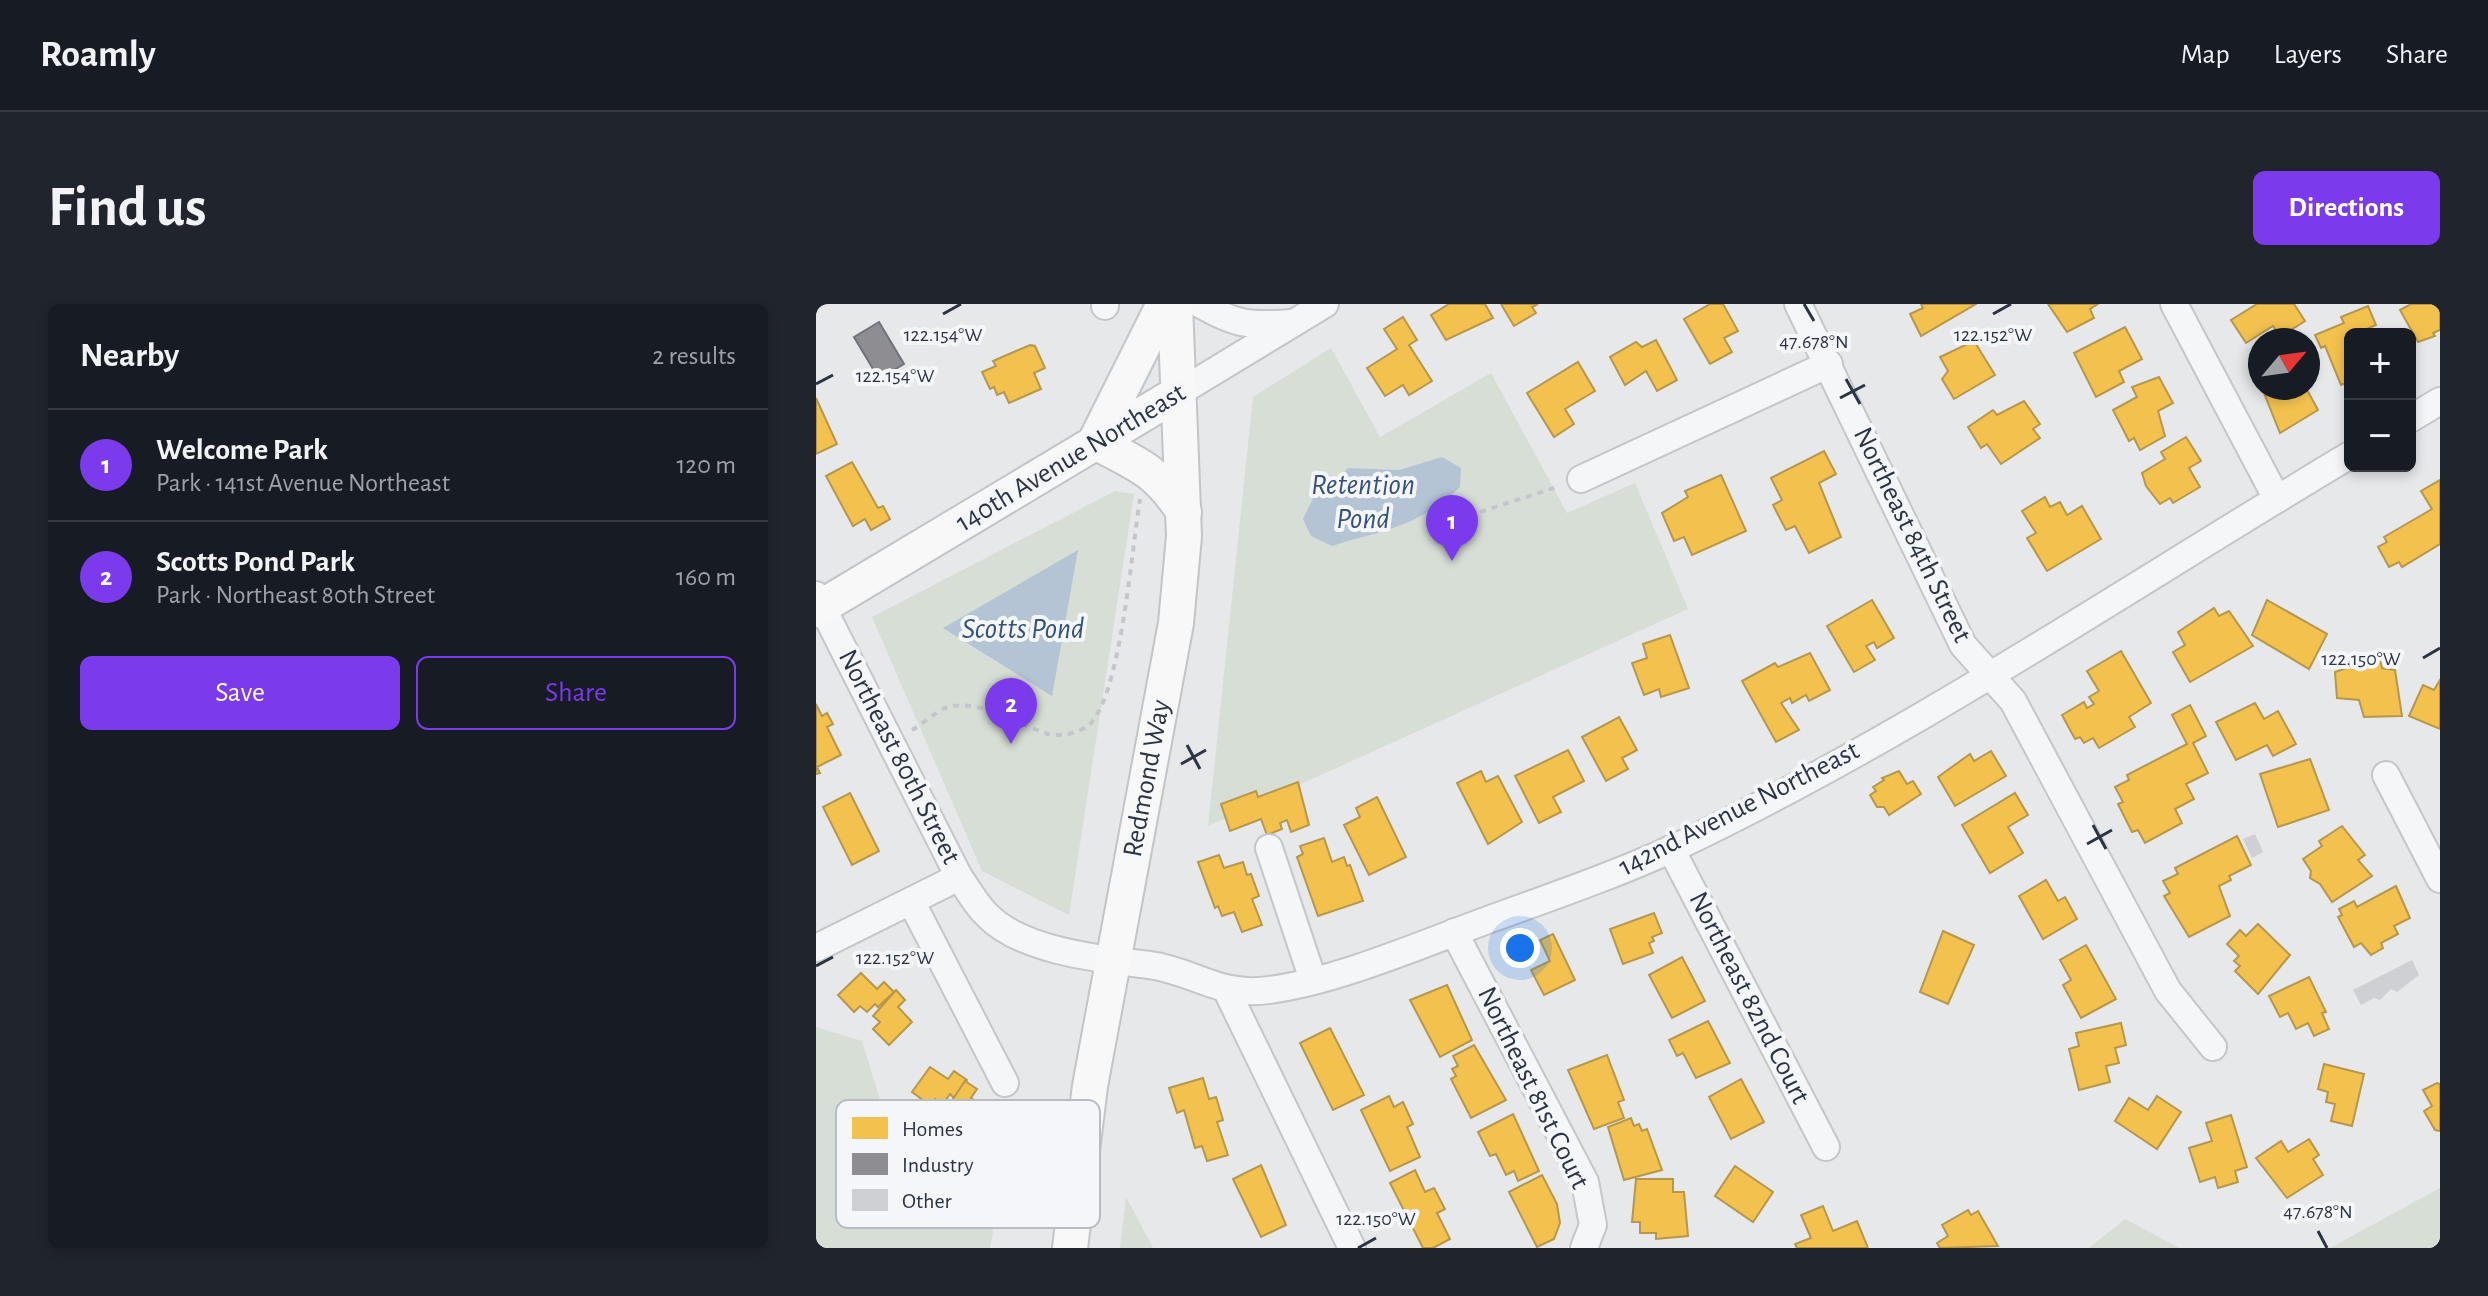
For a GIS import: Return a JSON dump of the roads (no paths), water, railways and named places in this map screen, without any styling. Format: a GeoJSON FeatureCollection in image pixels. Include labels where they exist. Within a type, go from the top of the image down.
{"type":"FeatureCollection","features":[{"type":"Feature","properties":{"kind":"main road"},"geometry":{"type":"LineString","coordinates":[[1164,304],[1095,442],[1139,462],[1167,486],[1184,512]]}},
{"type":"Feature","properties":{"kind":"main road","name":"Redmond Way"},"geometry":{"type":"LineString","coordinates":[[1088,1100],[1176,623],[1184,512],[1175,304]]}},
{"type":"Feature","properties":{"kind":"main road","name":"140th Avenue Northeast"},"geometry":{"type":"LineString","coordinates":[[818,604],[1180,392]]}},
{"type":"Feature","properties":{"kind":"main road","name":"Redmond Way"},"geometry":{"type":"LineString","coordinates":[[1070,1248],[1072,1228]]}},
{"type":"Feature","properties":{"kind":"street"},"geometry":{"type":"LineString","coordinates":[[1200,304],[1228,320],[1248,326],[1295,322]]}},
{"type":"Feature","properties":{"kind":"street","name":"140th Avenue Northeast"},"geometry":{"type":"LineString","coordinates":[[1180,392],[1325,304]]}},
{"type":"Feature","properties":{"kind":"street","name":"Northeast 84th Street"},"geometry":{"type":"LineString","coordinates":[[1798,304],[1963,645],[2013,701],[2168,991],[2213,1047]]}},
{"type":"Feature","properties":{"kind":"street"},"geometry":{"type":"LineString","coordinates":[[2174,304],[2277,499]]}},
{"type":"Feature","properties":{"kind":"street"},"geometry":{"type":"LineString","coordinates":[[1581,479],[1829,364]]}},
{"type":"Feature","properties":{"kind":"street"},"geometry":{"type":"LineString","coordinates":[[2416,415],[2440,401]]}},
{"type":"Feature","properties":{"kind":"street","name":"142nd Avenue Northeast"},"geometry":{"type":"LineString","coordinates":[[987,915],[1004,929],[1034,943],[1112,961],[1167,967],[1227,991],[1268,990],[1313,980],[1454,932],[1671,849],[1813,776],[1989,675],[2344,459]]}},
{"type":"Feature","properties":{"kind":"street","name":"Northeast 80th Street"},"geometry":{"type":"LineString","coordinates":[[818,604],[959,877],[987,915]]}},
{"type":"Feature","properties":{"kind":"street"},"geometry":{"type":"LineString","coordinates":[[2386,775],[2440,879]]}},
{"type":"Feature","properties":{"kind":"street"},"geometry":{"type":"LineString","coordinates":[[1269,848],[1313,980]]}},
{"type":"Feature","properties":{"kind":"street","name":"Northeast 82nd Court"},"geometry":{"type":"LineString","coordinates":[[1671,849],[1826,1147]]}},
{"type":"Feature","properties":{"kind":"street"},"geometry":{"type":"LineString","coordinates":[[816,948],[959,877]]}},
{"type":"Feature","properties":{"kind":"street"},"geometry":{"type":"LineString","coordinates":[[912,903],[1005,1083]]}},
{"type":"Feature","properties":{"kind":"street","name":"Northeast 81st Court"},"geometry":{"type":"LineString","coordinates":[[1454,932],[1585,1182],[1593,1225],[1584,1248]]}},
{"type":"Feature","properties":{"kind":"street"},"geometry":{"type":"LineString","coordinates":[[1227,991],[1352,1248]]}},
{"type":"Feature","properties":{"kind":"water","name":"Retention Pond"},"geometry":{"type":"Polygon","coordinates":[[[1442,457],[1461,468],[1460,487],[1429,511],[1400,526],[1332,546],[1311,536],[1303,519],[1318,488],[1335,482],[1348,468],[1399,470],[1442,457]]]}},
{"type":"Feature","properties":{"kind":"water","name":"Scotts Pond"},"geometry":{"type":"Polygon","coordinates":[[[1078,550],[1052,696],[943,628],[1078,550]]]}},
{"type":"Feature","properties":{"kind":"place","name":"Welcome Park"},"geometry":{"type":"Point","coordinates":[1452,561]}},
{"type":"Feature","properties":{"kind":"place","name":"Scotts Pond Park"},"geometry":{"type":"Point","coordinates":[1011,744]}}]}
